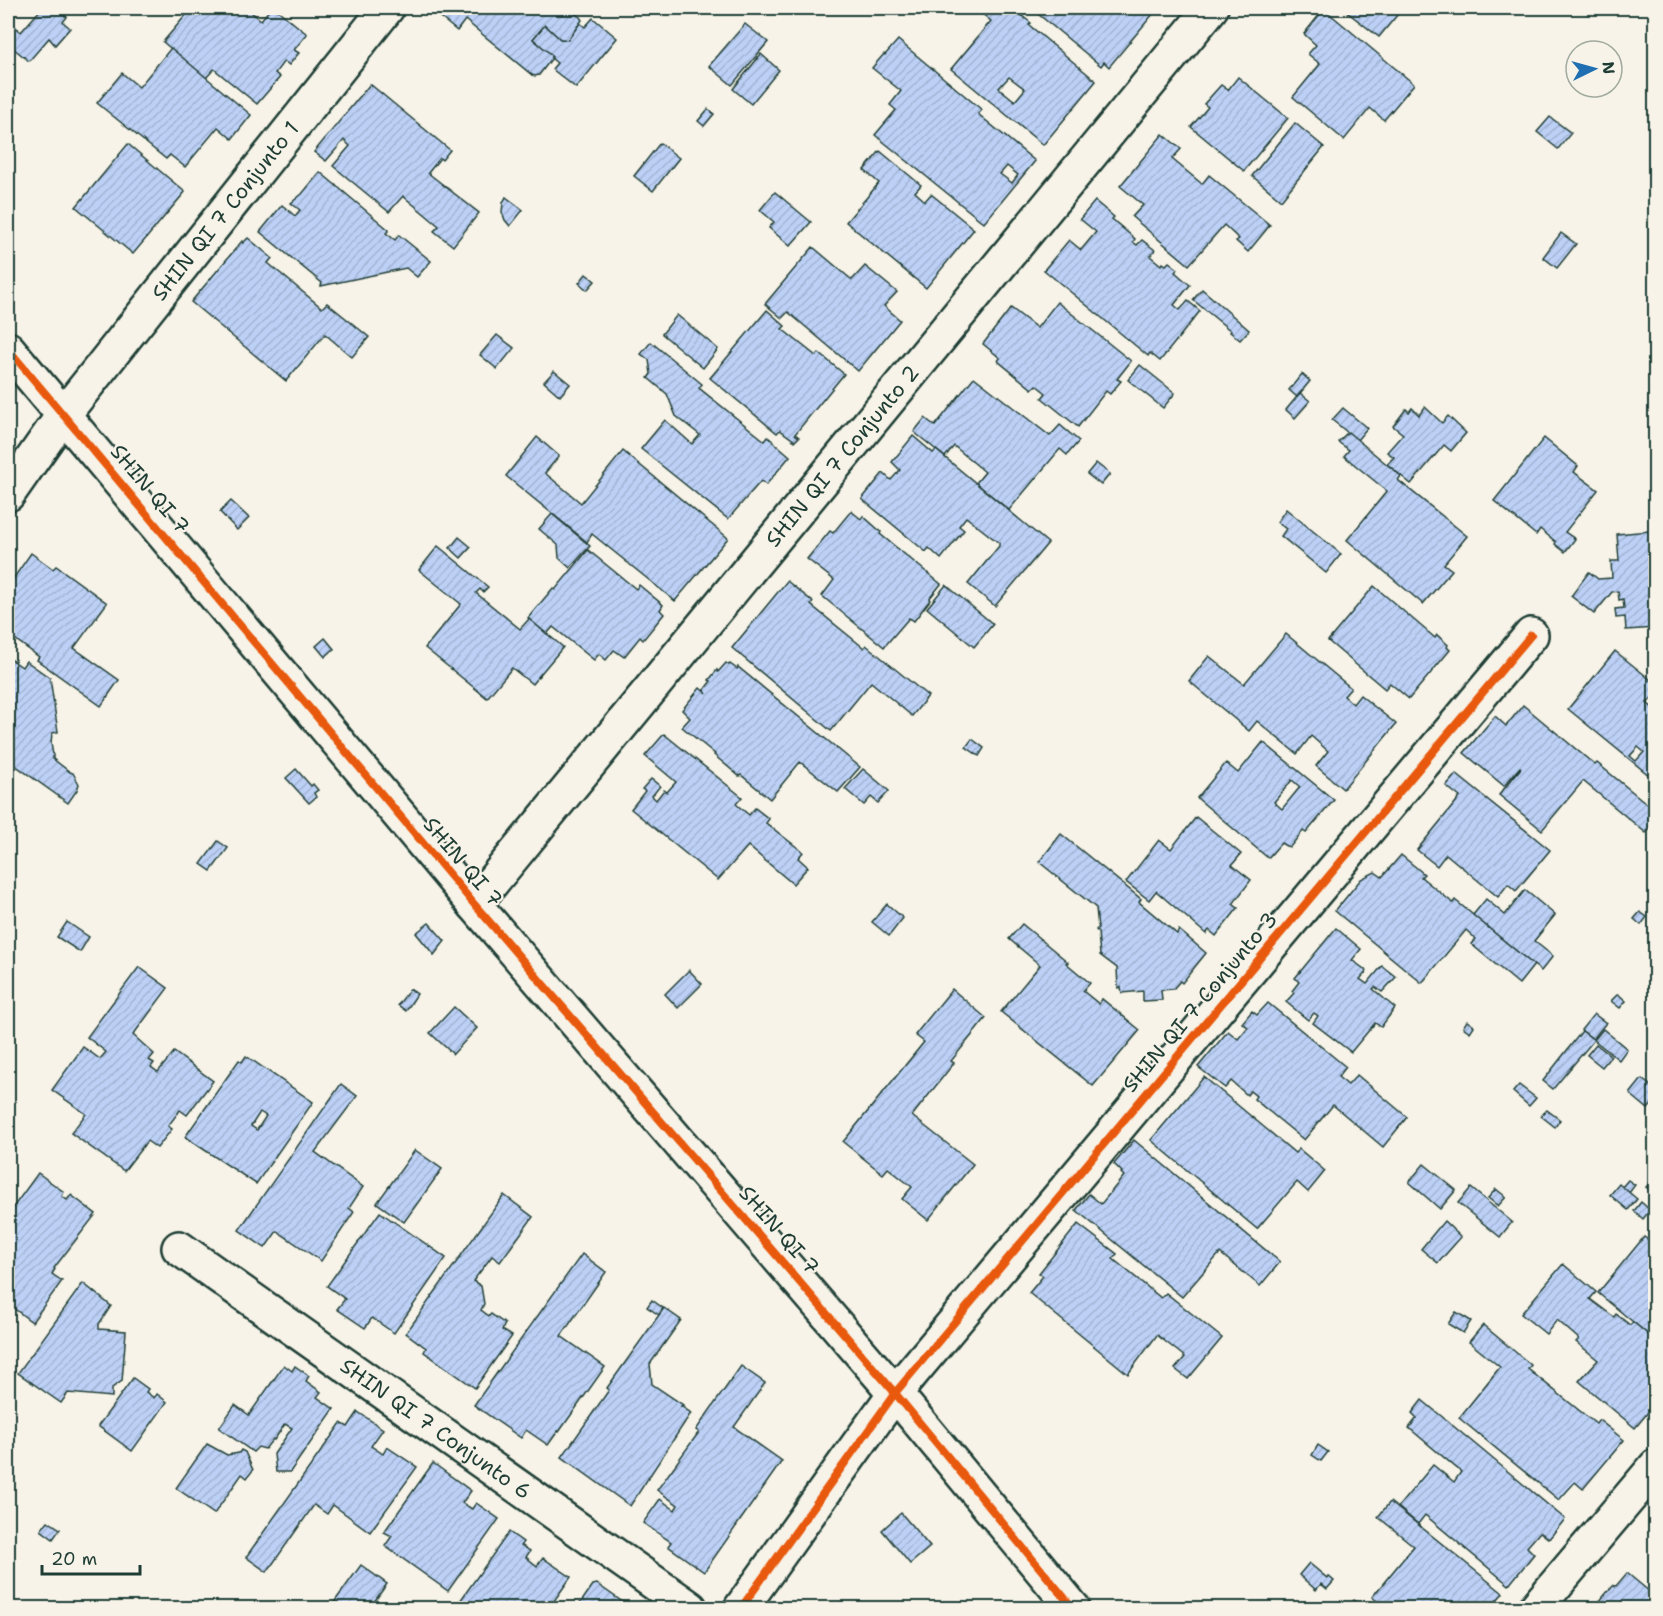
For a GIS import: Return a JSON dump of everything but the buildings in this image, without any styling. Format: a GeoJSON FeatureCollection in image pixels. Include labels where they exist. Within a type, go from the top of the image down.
{"type":"FeatureCollection","features":[{"type":"Feature","properties":{"kind":"street","name":"SHIN QI 7 Conjunto 1"},"geometry":{"type":"LineString","coordinates":[[8,494],[64,414],[387,8]]}},
{"type":"Feature","properties":{"kind":"street","name":"SHIN QI 7 Conjunto 2"},"geometry":{"type":"LineString","coordinates":[[474,904],[1211,8]]}},
{"type":"Feature","properties":{"kind":"street","name":"SHIN QI 7"},"geometry":{"type":"LineString","coordinates":[[8,349],[474,904],[896,1393],[1073,1608]]}},
{"type":"Feature","properties":{"kind":"street","name":"SHIN QI 7 Conjunto 3"},"geometry":{"type":"LineString","coordinates":[[896,1393],[1531,634]]}},
{"type":"Feature","properties":{"kind":"street","name":"SHIN QI 7 Conjunto 6"},"geometry":{"type":"LineString","coordinates":[[179,1248],[690,1608]]}},
{"type":"Feature","properties":{"kind":"street"},"geometry":{"type":"LineString","coordinates":[[741,1608],[896,1393]]}},
{"type":"Feature","properties":{"kind":"street"},"geometry":{"type":"LineString","coordinates":[[1536,1608],[1656,1466]]}},
{"type":"Feature","properties":{"kind":"cycle path"},"geometry":{"type":"LineString","coordinates":[[8,349],[474,904],[895,1393],[1073,1608]]}},
{"type":"Feature","properties":{"kind":"cycle path"},"geometry":{"type":"LineString","coordinates":[[741,1608],[895,1393],[1531,635]]}}]}
